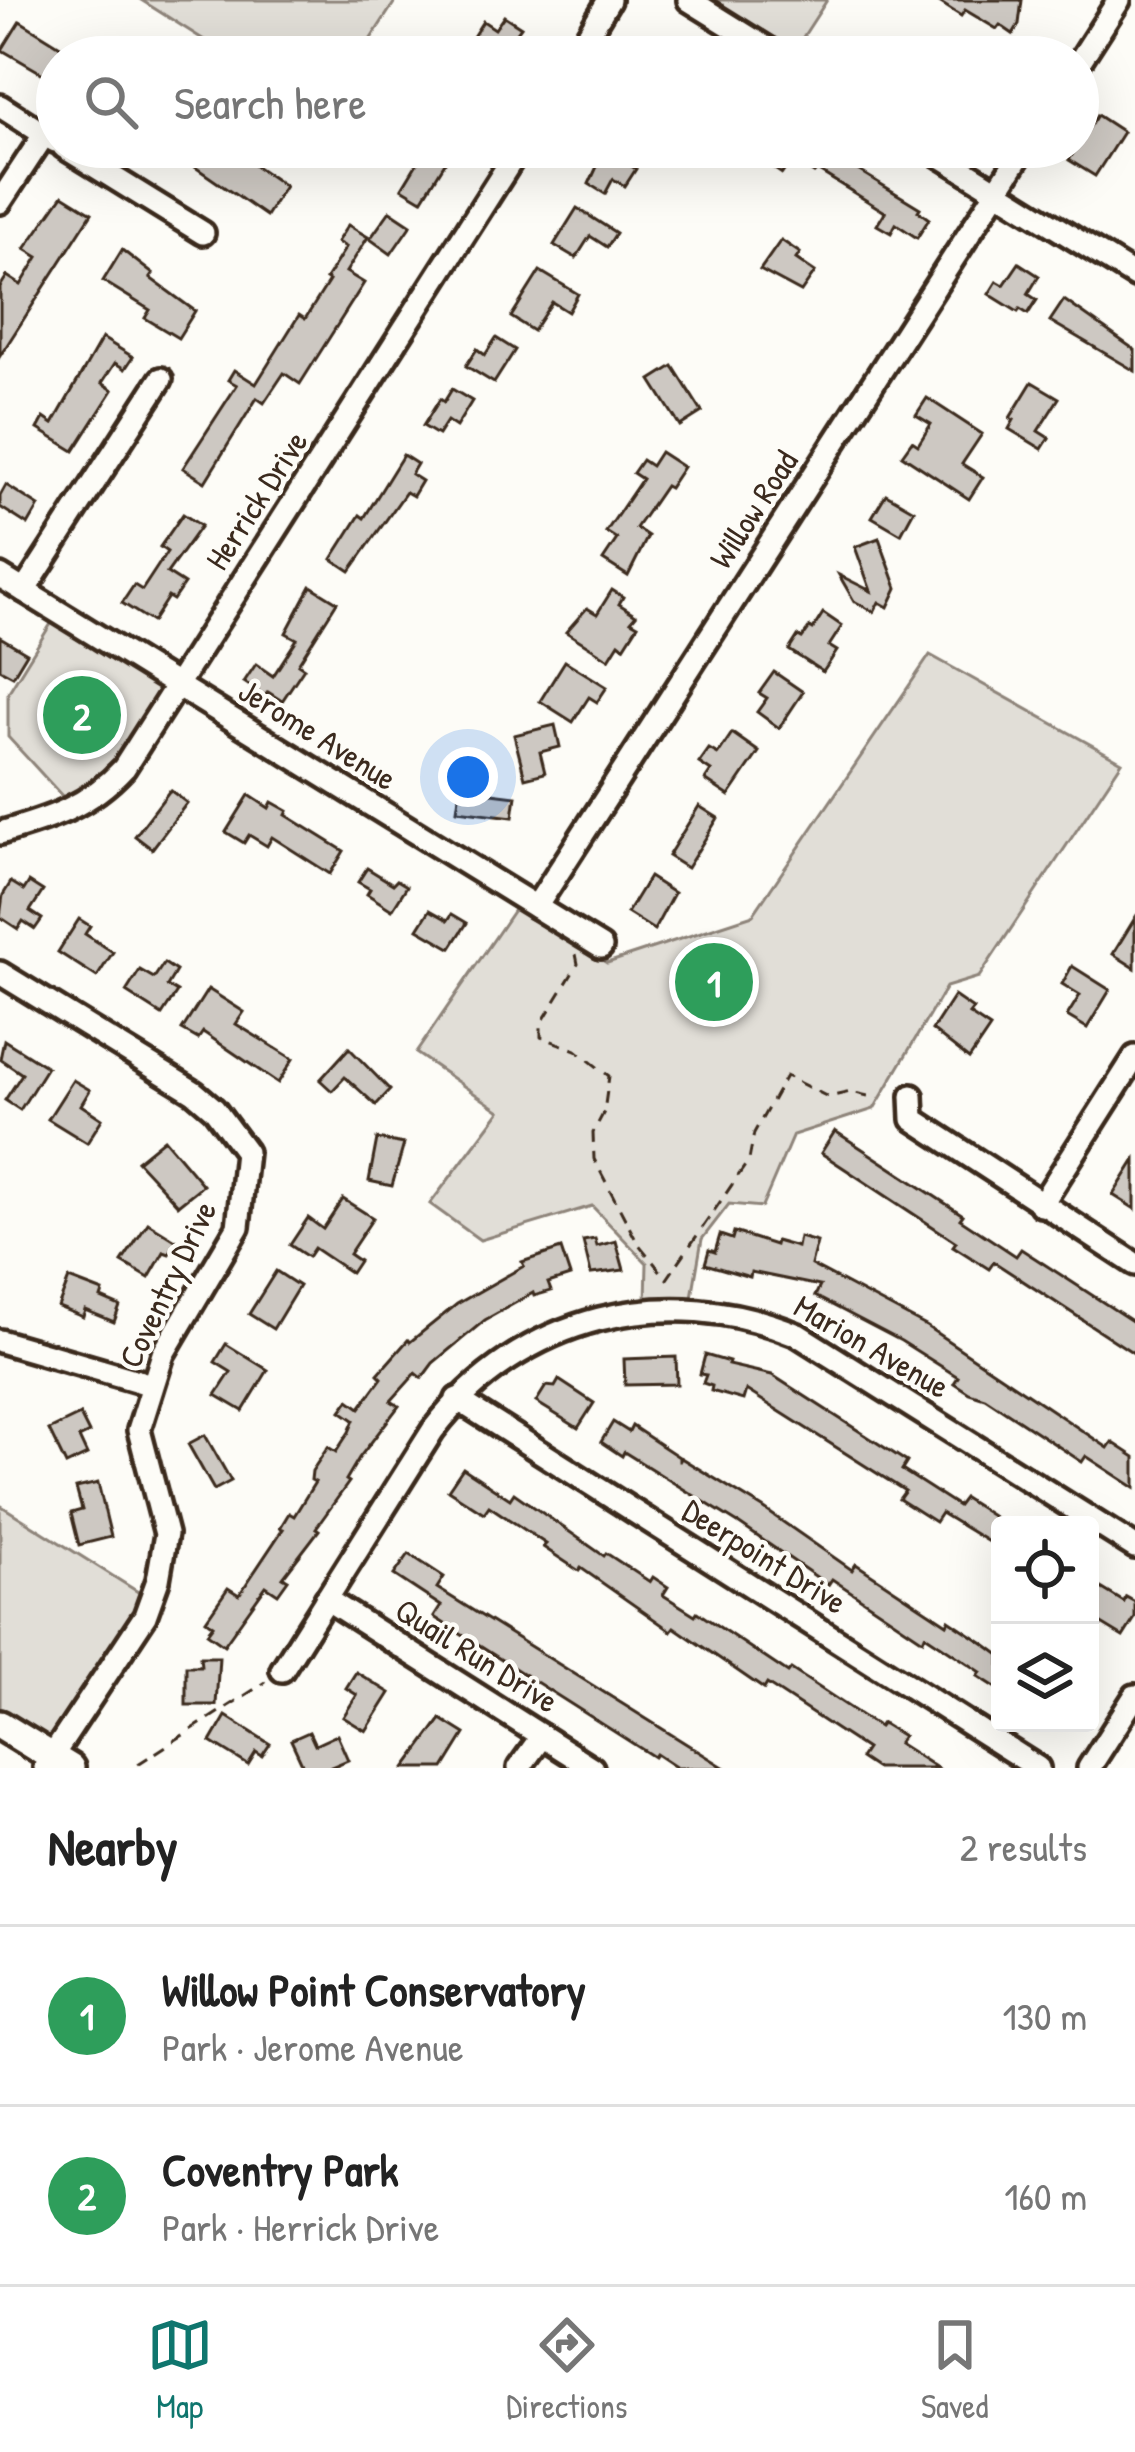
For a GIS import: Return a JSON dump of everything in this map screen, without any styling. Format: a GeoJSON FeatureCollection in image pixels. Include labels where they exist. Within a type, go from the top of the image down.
{"type":"FeatureCollection","features":[{"type":"Feature","properties":{"kind":"main road"},"geometry":{"type":"LineString","coordinates":[[0,1725],[56,1764]]}},
{"type":"Feature","properties":{"kind":"street"},"geometry":{"type":"LineString","coordinates":[[587,36],[609,0]]}},
{"type":"Feature","properties":{"kind":"street"},"geometry":{"type":"LineString","coordinates":[[688,0],[747,36]]}},
{"type":"Feature","properties":{"kind":"street"},"geometry":{"type":"LineString","coordinates":[[1096,36],[1119,0]]}},
{"type":"Feature","properties":{"kind":"street"},"geometry":{"type":"LineString","coordinates":[[0,106],[36,130]]}},
{"type":"Feature","properties":{"kind":"street"},"geometry":{"type":"LineString","coordinates":[[0,202],[36,163]]}},
{"type":"Feature","properties":{"kind":"street"},"geometry":{"type":"LineString","coordinates":[[97,168],[203,233]]}},
{"type":"Feature","properties":{"kind":"street","name":"Herrick Drive"},"geometry":{"type":"LineString","coordinates":[[0,832],[68,812],[98,794],[131,758],[507,168]]}},
{"type":"Feature","properties":{"kind":"street"},"geometry":{"type":"LineString","coordinates":[[960,168],[1135,276]]}},
{"type":"Feature","properties":{"kind":"street","name":"Willow Road"},"geometry":{"type":"LineString","coordinates":[[536,908],[1012,168]]}},
{"type":"Feature","properties":{"kind":"street"},"geometry":{"type":"LineString","coordinates":[[24,591],[161,379]]}},
{"type":"Feature","properties":{"kind":"street","name":"Jerome Avenue"},"geometry":{"type":"LineString","coordinates":[[0,576],[601,947]]}},
{"type":"Feature","properties":{"kind":"street","name":"Coventry Drive"},"geometry":{"type":"LineString","coordinates":[[0,973],[194,1092],[214,1109],[246,1152],[238,1228],[163,1354],[139,1430],[166,1534],[158,1580],[145,1616],[56,1764]]}},
{"type":"Feature","properties":{"kind":"street"},"geometry":{"type":"LineString","coordinates":[[1041,1205],[1135,1057]]}},
{"type":"Feature","properties":{"kind":"street"},"geometry":{"type":"LineString","coordinates":[[912,1096],[913,1119],[1135,1264]]}},
{"type":"Feature","properties":{"kind":"street","name":"Marion Avenue"},"geometry":{"type":"LineString","coordinates":[[282,1670],[457,1399],[526,1347],[612,1313],[696,1309],[777,1327],[827,1352],[1135,1547]]}},
{"type":"Feature","properties":{"kind":"street"},"geometry":{"type":"LineString","coordinates":[[0,1341],[152,1384]]}},
{"type":"Feature","properties":{"kind":"street","name":"Deerpoint Drive"},"geometry":{"type":"LineString","coordinates":[[457,1399],[1038,1768]]}},
{"type":"Feature","properties":{"kind":"street","name":"Quail Run Drive"},"geometry":{"type":"LineString","coordinates":[[326,1599],[592,1768]]}},
{"type":"Feature","properties":{"kind":"street"},"geometry":{"type":"LineString","coordinates":[[1089,1768],[1135,1696]]}},
{"type":"Feature","properties":{"kind":"street"},"geometry":{"type":"LineString","coordinates":[[519,1768],[542,1736]]}},
{"type":"Feature","properties":{"kind":"path"},"geometry":{"type":"LineString","coordinates":[[568,948],[578,956],[578,964],[541,1024],[541,1037],[576,1050],[609,1076],[604,1112],[593,1132],[594,1159],[637,1242],[667,1279]]}},
{"type":"Feature","properties":{"kind":"path"},"geometry":{"type":"LineString","coordinates":[[665,1288],[749,1160],[754,1133],[786,1076],[828,1097],[851,1092],[868,1096]]}},
{"type":"Feature","properties":{"kind":"path"},"geometry":{"type":"LineString","coordinates":[[138,1763],[282,1670]]}},
{"type":"Feature","properties":{"kind":"shaded area"},"geometry":{"type":"Polygon","coordinates":[[[141,0],[396,0],[373,36],[198,36],[141,0]]]}},
{"type":"Feature","properties":{"kind":"shaded area"},"geometry":{"type":"Polygon","coordinates":[[[705,0],[827,0],[804,36],[763,36],[705,0]]]}},
{"type":"Feature","properties":{"kind":"shaded area"},"geometry":{"type":"Polygon","coordinates":[[[57,614],[173,688],[128,757],[74,809],[8,737],[8,693],[57,614]]]}},
{"type":"Feature","properties":{"kind":"shaded area"},"geometry":{"type":"Polygon","coordinates":[[[930,655],[1122,762],[979,977],[946,987],[874,1109],[793,1135],[762,1207],[729,1204],[702,1239],[691,1303],[646,1301],[647,1263],[592,1206],[480,1240],[430,1204],[500,1111],[416,1053],[516,907],[607,963],[753,915],[930,655]]]}},
{"type":"Feature","properties":{"kind":"shaded area"},"geometry":{"type":"Polygon","coordinates":[[[0,1505],[146,1597],[53,1747],[0,1714],[0,1505]]]}},
{"type":"Feature","properties":{"kind":"building"},"geometry":{"type":"Polygon","coordinates":[[[936,0],[1022,0],[1019,24],[1013,34],[965,10],[961,16],[936,0]]]}},
{"type":"Feature","properties":{"kind":"building"},"geometry":{"type":"Polygon","coordinates":[[[504,16],[521,27],[517,36],[473,36],[483,21],[495,29],[504,16]]]}},
{"type":"Feature","properties":{"kind":"building"},"geometry":{"type":"Polygon","coordinates":[[[20,21],[44,36],[36,36],[36,70],[2,50],[20,21]]]}},
{"type":"Feature","properties":{"kind":"building"},"geometry":{"type":"Polygon","coordinates":[[[1099,116],[1123,132],[1095,176],[1082,168],[1099,168],[1099,116]]]}},
{"type":"Feature","properties":{"kind":"building"},"geometry":{"type":"Polygon","coordinates":[[[196,168],[259,168],[285,186],[266,216],[196,168]]]}},
{"type":"Feature","properties":{"kind":"building"},"geometry":{"type":"Polygon","coordinates":[[[414,168],[442,168],[422,200],[402,188],[414,168]]]}},
{"type":"Feature","properties":{"kind":"building"},"geometry":{"type":"Polygon","coordinates":[[[596,168],[636,169],[625,186],[613,179],[605,194],[589,184],[596,168]]]}},
{"type":"Feature","properties":{"kind":"building"},"geometry":{"type":"Polygon","coordinates":[[[806,168],[854,168],[920,208],[929,219],[917,238],[896,224],[891,233],[877,225],[885,212],[817,170],[806,168]]]}},
{"type":"Feature","properties":{"kind":"building"},"geometry":{"type":"Polygon","coordinates":[[[63,195],[92,213],[0,356],[0,287],[7,276],[21,285],[38,257],[25,249],[63,195]]]}},
{"type":"Feature","properties":{"kind":"building"},"geometry":{"type":"Polygon","coordinates":[[[577,208],[616,233],[607,247],[590,236],[576,258],[554,245],[577,208]]]}},
{"type":"Feature","properties":{"kind":"building"},"geometry":{"type":"Polygon","coordinates":[[[390,211],[411,225],[391,254],[370,239],[390,211]]]}},
{"type":"Feature","properties":{"kind":"building"},"geometry":{"type":"Polygon","coordinates":[[[348,225],[368,237],[346,272],[364,283],[300,384],[284,373],[264,403],[257,398],[205,482],[183,468],[237,385],[228,380],[234,370],[256,384],[299,315],[305,319],[329,281],[346,247],[337,242],[348,225]]]}},
{"type":"Feature","properties":{"kind":"building"},"geometry":{"type":"Polygon","coordinates":[[[781,240],[815,272],[801,292],[760,270],[781,240]]]}},
{"type":"Feature","properties":{"kind":"building"},"geometry":{"type":"Polygon","coordinates":[[[122,250],[195,311],[178,338],[145,318],[150,310],[103,281],[122,250]]]}},
{"type":"Feature","properties":{"kind":"building"},"geometry":{"type":"Polygon","coordinates":[[[1019,263],[1039,276],[1028,294],[1037,300],[1028,314],[989,294],[997,281],[1004,285],[1019,263]]]}},
{"type":"Feature","properties":{"kind":"building"},"geometry":{"type":"Polygon","coordinates":[[[540,271],[578,294],[568,312],[552,302],[533,331],[511,317],[540,271]]]}},
{"type":"Feature","properties":{"kind":"building"},"geometry":{"type":"Polygon","coordinates":[[[1064,300],[1135,350],[1135,371],[1050,321],[1064,300]]]}},
{"type":"Feature","properties":{"kind":"building"},"geometry":{"type":"Polygon","coordinates":[[[102,338],[133,357],[125,369],[115,363],[102,383],[113,390],[74,451],[38,429],[44,418],[53,424],[102,338]]]}},
{"type":"Feature","properties":{"kind":"building"},"geometry":{"type":"Polygon","coordinates":[[[496,338],[515,350],[494,383],[466,366],[477,349],[485,355],[496,338]]]}},
{"type":"Feature","properties":{"kind":"building"},"geometry":{"type":"Polygon","coordinates":[[[673,366],[702,412],[680,426],[651,380],[673,366]]]}},
{"type":"Feature","properties":{"kind":"building"},"geometry":{"type":"Polygon","coordinates":[[[1032,382],[1059,398],[1038,431],[1049,438],[1042,449],[1009,429],[1014,420],[1010,418],[1032,382]]]}},
{"type":"Feature","properties":{"kind":"building"},"geometry":{"type":"Polygon","coordinates":[[[452,389],[472,401],[456,427],[447,421],[438,435],[423,426],[452,389]]]}},
{"type":"Feature","properties":{"kind":"building"},"geometry":{"type":"Polygon","coordinates":[[[927,398],[982,434],[962,464],[983,477],[969,499],[902,455],[912,441],[918,445],[931,424],[916,415],[927,398]]]}},
{"type":"Feature","properties":{"kind":"building"},"geometry":{"type":"Polygon","coordinates":[[[660,452],[683,467],[636,528],[648,536],[628,576],[603,560],[617,539],[606,532],[642,479],[633,473],[642,460],[651,466],[660,452]]]}},
{"type":"Feature","properties":{"kind":"building"},"geometry":{"type":"Polygon","coordinates":[[[403,455],[417,464],[411,474],[422,481],[413,496],[406,492],[350,571],[332,559],[403,455]]]}},
{"type":"Feature","properties":{"kind":"building"},"geometry":{"type":"Polygon","coordinates":[[[6,485],[39,506],[28,525],[0,507],[6,485]]]}},
{"type":"Feature","properties":{"kind":"building"},"geometry":{"type":"Polygon","coordinates":[[[886,494],[914,510],[901,534],[872,517],[886,494]]]}},
{"type":"Feature","properties":{"kind":"building"},"geometry":{"type":"Polygon","coordinates":[[[183,514],[201,526],[167,573],[184,584],[173,600],[168,597],[152,622],[122,603],[134,585],[142,590],[167,552],[160,547],[183,514]]]}},
{"type":"Feature","properties":{"kind":"building"},"geometry":{"type":"Polygon","coordinates":[[[879,538],[897,588],[888,607],[879,602],[874,612],[854,601],[839,575],[871,591],[855,547],[879,538]]]}},
{"type":"Feature","properties":{"kind":"building"},"geometry":{"type":"Polygon","coordinates":[[[311,586],[337,602],[298,664],[304,668],[282,701],[268,692],[265,696],[244,682],[256,664],[273,676],[297,639],[286,633],[311,586]]]}},
{"type":"Feature","properties":{"kind":"building"},"geometry":{"type":"Polygon","coordinates":[[[612,590],[623,597],[619,604],[636,615],[631,621],[638,625],[624,647],[619,643],[609,659],[566,632],[587,608],[597,614],[612,590]]]}},
{"type":"Feature","properties":{"kind":"building"},"geometry":{"type":"Polygon","coordinates":[[[823,613],[842,626],[829,646],[837,651],[823,672],[789,650],[823,613]]]}},
{"type":"Feature","properties":{"kind":"building"},"geometry":{"type":"Polygon","coordinates":[[[0,637],[27,653],[13,676],[0,669],[0,637]]]}},
{"type":"Feature","properties":{"kind":"building"},"geometry":{"type":"Polygon","coordinates":[[[565,661],[607,687],[597,702],[589,697],[573,722],[540,701],[565,661]]]}},
{"type":"Feature","properties":{"kind":"building"},"geometry":{"type":"Polygon","coordinates":[[[774,672],[803,692],[779,728],[757,712],[767,698],[759,693],[774,672]]]}},
{"type":"Feature","properties":{"kind":"building"},"geometry":{"type":"Polygon","coordinates":[[[555,725],[560,747],[540,752],[545,773],[525,778],[514,735],[555,725]]]}},
{"type":"Feature","properties":{"kind":"building"},"geometry":{"type":"Polygon","coordinates":[[[732,733],[759,752],[729,796],[705,780],[711,771],[699,763],[709,749],[718,754],[732,733]]]}},
{"type":"Feature","properties":{"kind":"building"},"geometry":{"type":"Polygon","coordinates":[[[460,789],[516,796],[513,817],[457,810],[460,789]]]}},
{"type":"Feature","properties":{"kind":"building"},"geometry":{"type":"Polygon","coordinates":[[[170,790],[187,803],[152,849],[135,836],[170,790]]]}},
{"type":"Feature","properties":{"kind":"building"},"geometry":{"type":"Polygon","coordinates":[[[249,795],[269,808],[272,802],[288,811],[286,815],[344,851],[330,874],[272,837],[267,846],[249,835],[244,843],[226,832],[249,795]]]}},
{"type":"Feature","properties":{"kind":"building"},"geometry":{"type":"Polygon","coordinates":[[[699,806],[718,818],[687,868],[668,856],[699,806]]]}},
{"type":"Feature","properties":{"kind":"building"},"geometry":{"type":"Polygon","coordinates":[[[367,868],[393,884],[397,880],[407,886],[392,910],[358,882],[367,868]]]}},
{"type":"Feature","properties":{"kind":"building"},"geometry":{"type":"Polygon","coordinates":[[[649,877],[674,893],[654,930],[627,913],[649,877]]]}},
{"type":"Feature","properties":{"kind":"building"},"geometry":{"type":"Polygon","coordinates":[[[11,882],[24,890],[29,882],[43,891],[30,911],[42,919],[35,929],[23,921],[18,929],[0,917],[3,895],[11,882]]]}},
{"type":"Feature","properties":{"kind":"building"},"geometry":{"type":"Polygon","coordinates":[[[430,910],[467,923],[451,948],[418,929],[430,910]]]}},
{"type":"Feature","properties":{"kind":"building"},"geometry":{"type":"Polygon","coordinates":[[[1135,918],[1135,968],[1113,954],[1135,918]]]}},
{"type":"Feature","properties":{"kind":"building"},"geometry":{"type":"Polygon","coordinates":[[[79,919],[90,926],[85,934],[113,952],[97,977],[58,952],[79,919]]]}},
{"type":"Feature","properties":{"kind":"building"},"geometry":{"type":"Polygon","coordinates":[[[164,963],[176,971],[167,986],[177,992],[162,1015],[126,992],[140,970],[154,978],[164,963]]]}},
{"type":"Feature","properties":{"kind":"building"},"geometry":{"type":"Polygon","coordinates":[[[1072,966],[1110,990],[1087,1028],[1067,1016],[1080,995],[1062,984],[1072,966]]]}},
{"type":"Feature","properties":{"kind":"building"},"geometry":{"type":"Polygon","coordinates":[[[208,989],[244,1012],[236,1024],[293,1059],[278,1083],[203,1032],[198,1039],[182,1030],[208,989]]]}},
{"type":"Feature","properties":{"kind":"building"},"geometry":{"type":"Polygon","coordinates":[[[954,996],[990,1028],[969,1059],[932,1030],[954,996]]]}},
{"type":"Feature","properties":{"kind":"building"},"geometry":{"type":"Polygon","coordinates":[[[4,1040],[47,1067],[20,1110],[5,1100],[22,1074],[0,1059],[4,1040]]]}},
{"type":"Feature","properties":{"kind":"building"},"geometry":{"type":"Polygon","coordinates":[[[349,1048],[390,1090],[376,1105],[345,1077],[332,1091],[320,1080],[349,1048]]]}},
{"type":"Feature","properties":{"kind":"building"},"geometry":{"type":"Polygon","coordinates":[[[73,1080],[90,1090],[81,1105],[102,1119],[87,1143],[48,1119],[73,1080]]]}},
{"type":"Feature","properties":{"kind":"building"},"geometry":{"type":"Polygon","coordinates":[[[835,1131],[963,1215],[960,1219],[1016,1256],[1021,1249],[1135,1323],[1135,1354],[994,1262],[989,1269],[953,1246],[956,1242],[821,1153],[835,1131]]]}},
{"type":"Feature","properties":{"kind":"building"},"geometry":{"type":"Polygon","coordinates":[[[164,1139],[203,1185],[178,1205],[137,1161],[164,1139]]]}},
{"type":"Feature","properties":{"kind":"building"},"geometry":{"type":"Polygon","coordinates":[[[377,1139],[404,1144],[392,1186],[369,1181],[377,1139]]]}},
{"type":"Feature","properties":{"kind":"building"},"geometry":{"type":"Polygon","coordinates":[[[1135,1160],[1135,1209],[1113,1195],[1135,1160]]]}},
{"type":"Feature","properties":{"kind":"building"},"geometry":{"type":"Polygon","coordinates":[[[343,1199],[373,1218],[349,1254],[359,1261],[351,1273],[314,1248],[308,1257],[290,1245],[308,1218],[323,1229],[343,1199]]]}},
{"type":"Feature","properties":{"kind":"building"},"geometry":{"type":"Polygon","coordinates":[[[148,1223],[177,1241],[169,1254],[164,1252],[149,1278],[122,1262],[148,1223]]]}},
{"type":"Feature","properties":{"kind":"building"},"geometry":{"type":"Polygon","coordinates":[[[734,1232],[775,1245],[776,1241],[797,1247],[799,1237],[817,1242],[811,1265],[926,1326],[1108,1448],[1112,1442],[1135,1457],[1135,1488],[1086,1456],[1082,1462],[985,1398],[969,1393],[954,1383],[958,1377],[901,1341],[815,1296],[820,1286],[751,1272],[750,1277],[705,1264],[720,1235],[732,1239],[734,1232]]]}},
{"type":"Feature","properties":{"kind":"building"},"geometry":{"type":"Polygon","coordinates":[[[595,1239],[597,1246],[616,1241],[624,1270],[591,1274],[583,1241],[595,1239]]]}},
{"type":"Feature","properties":{"kind":"building"},"geometry":{"type":"Polygon","coordinates":[[[561,1249],[570,1276],[548,1283],[551,1291],[533,1293],[485,1320],[422,1378],[416,1373],[391,1401],[399,1406],[359,1458],[319,1530],[283,1577],[288,1580],[278,1594],[266,1586],[224,1645],[207,1633],[213,1625],[206,1620],[228,1588],[239,1595],[289,1513],[294,1516],[315,1482],[312,1471],[328,1447],[336,1452],[349,1432],[354,1420],[341,1411],[349,1400],[360,1408],[382,1378],[378,1374],[408,1340],[457,1304],[524,1266],[522,1262],[561,1249]]]}},
{"type":"Feature","properties":{"kind":"building"},"geometry":{"type":"Polygon","coordinates":[[[276,1271],[299,1286],[273,1329],[249,1314],[276,1271]]]}},
{"type":"Feature","properties":{"kind":"building"},"geometry":{"type":"Polygon","coordinates":[[[69,1279],[103,1292],[101,1298],[120,1306],[114,1322],[85,1310],[83,1317],[58,1307],[69,1279]]]}},
{"type":"Feature","properties":{"kind":"building"},"geometry":{"type":"Polygon","coordinates":[[[226,1344],[268,1370],[243,1411],[216,1395],[231,1372],[215,1362],[226,1344]]]}},
{"type":"Feature","properties":{"kind":"building"},"geometry":{"type":"Polygon","coordinates":[[[705,1355],[772,1375],[907,1462],[902,1470],[958,1506],[964,1498],[992,1516],[991,1544],[941,1513],[935,1522],[899,1499],[905,1491],[746,1390],[743,1400],[711,1391],[712,1386],[703,1383],[706,1375],[700,1374],[705,1355]]]}},
{"type":"Feature","properties":{"kind":"building"},"geometry":{"type":"Polygon","coordinates":[[[676,1357],[677,1384],[625,1385],[624,1359],[676,1357]]]}},
{"type":"Feature","properties":{"kind":"building"},"geometry":{"type":"Polygon","coordinates":[[[559,1380],[594,1403],[578,1428],[536,1402],[546,1386],[555,1387],[559,1380]]]}},
{"type":"Feature","properties":{"kind":"building"},"geometry":{"type":"Polygon","coordinates":[[[80,1415],[89,1433],[79,1438],[87,1455],[66,1465],[49,1430],[80,1415]]]}},
{"type":"Feature","properties":{"kind":"building"},"geometry":{"type":"Polygon","coordinates":[[[613,1422],[629,1432],[632,1426],[679,1457],[679,1462],[681,1458],[763,1508],[852,1570],[856,1564],[947,1624],[949,1620],[991,1648],[991,1684],[978,1676],[981,1672],[925,1635],[923,1640],[832,1579],[828,1585],[738,1523],[601,1442],[613,1422]]]}},
{"type":"Feature","properties":{"kind":"building"},"geometry":{"type":"Polygon","coordinates":[[[205,1435],[231,1481],[214,1490],[188,1444],[205,1435]]]}},
{"type":"Feature","properties":{"kind":"building"},"geometry":{"type":"Polygon","coordinates":[[[463,1468],[510,1499],[514,1493],[604,1556],[650,1582],[653,1577],[668,1587],[663,1595],[788,1673],[791,1669],[879,1727],[882,1723],[903,1736],[898,1743],[937,1768],[875,1768],[860,1758],[866,1749],[767,1684],[764,1689],[674,1627],[671,1631],[489,1506],[484,1513],[448,1490],[463,1468]]]}},
{"type":"Feature","properties":{"kind":"building"},"geometry":{"type":"Polygon","coordinates":[[[98,1483],[111,1537],[79,1545],[71,1513],[82,1510],[76,1488],[98,1483]]]}},
{"type":"Feature","properties":{"kind":"building"},"geometry":{"type":"Polygon","coordinates":[[[409,1554],[444,1577],[437,1588],[725,1768],[677,1768],[654,1757],[434,1617],[441,1606],[394,1575],[409,1554]]]}},
{"type":"Feature","properties":{"kind":"building"},"geometry":{"type":"Polygon","coordinates":[[[1099,1591],[1135,1602],[1135,1618],[1123,1637],[1099,1622],[1099,1591]]]}},
{"type":"Feature","properties":{"kind":"building"},"geometry":{"type":"Polygon","coordinates":[[[200,1657],[219,1657],[216,1705],[186,1705],[186,1666],[201,1666],[200,1657]]]}},
{"type":"Feature","properties":{"kind":"building"},"geometry":{"type":"Polygon","coordinates":[[[356,1672],[390,1693],[366,1731],[343,1717],[357,1695],[346,1688],[356,1672]]]}},
{"type":"Feature","properties":{"kind":"building"},"geometry":{"type":"Polygon","coordinates":[[[226,1716],[270,1744],[262,1756],[256,1752],[248,1765],[211,1742],[226,1716]]]}},
{"type":"Feature","properties":{"kind":"building"},"geometry":{"type":"Polygon","coordinates":[[[441,1719],[465,1734],[444,1768],[405,1768],[441,1719]]]}},
{"type":"Feature","properties":{"kind":"building"},"geometry":{"type":"Polygon","coordinates":[[[309,1732],[315,1745],[337,1735],[348,1760],[329,1768],[304,1768],[291,1740],[309,1732]]]}},
{"type":"Feature","properties":{"kind":"place","name":"Coventry Park"},"geometry":{"type":"Point","coordinates":[82,715]}},
{"type":"Feature","properties":{"kind":"place","name":"Willow Point Conservatory"},"geometry":{"type":"Point","coordinates":[714,982]}}]}
